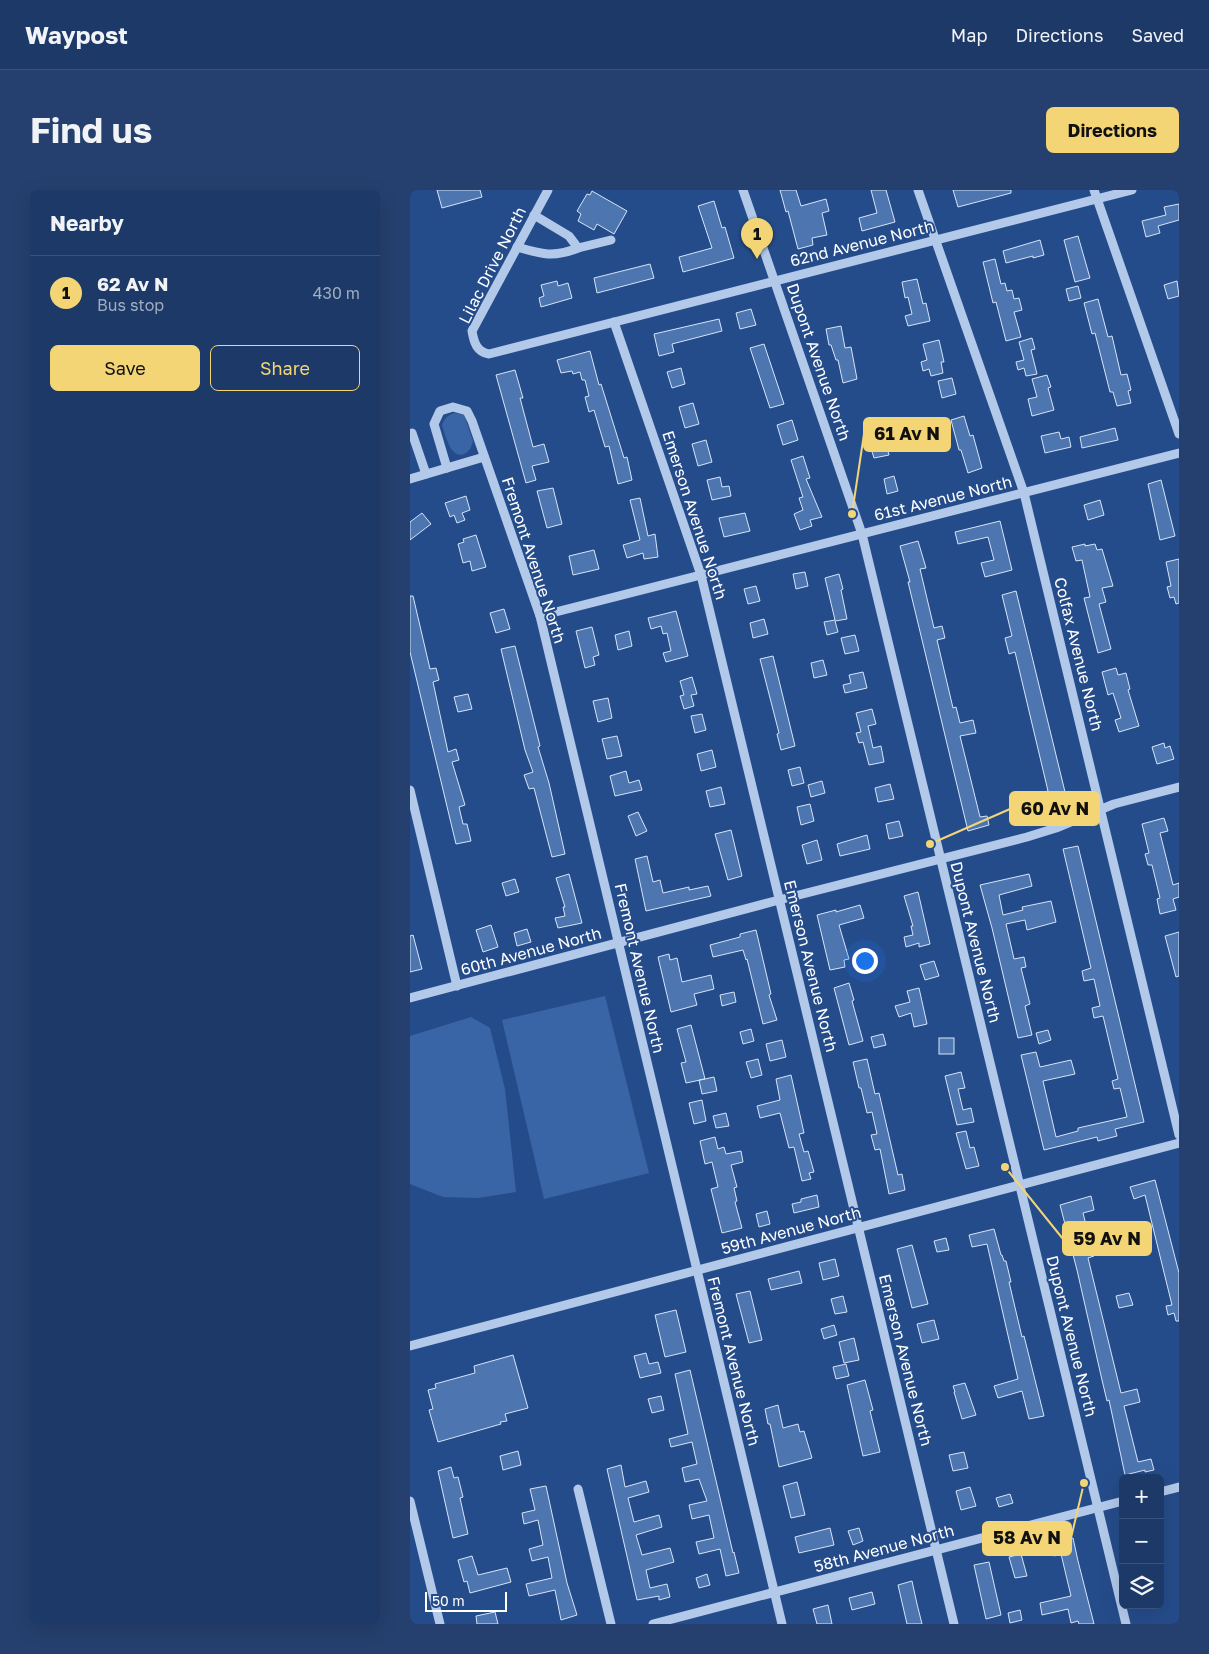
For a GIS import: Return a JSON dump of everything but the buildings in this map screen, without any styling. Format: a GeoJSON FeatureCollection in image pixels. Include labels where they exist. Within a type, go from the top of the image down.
{"type":"FeatureCollection","features":[{"type":"Feature","properties":{"kind":"street","name":"Lilac Drive North"},"geometry":{"type":"LineString","coordinates":[[483,353],[475,344],[472,331],[548,190]]}},
{"type":"Feature","properties":{"kind":"street","name":"Dupont Avenue North"},"geometry":{"type":"LineString","coordinates":[[743,190],[862,534],[1126,1624]]}},
{"type":"Feature","properties":{"kind":"street","name":"Colfax Avenue North"},"geometry":{"type":"LineString","coordinates":[[918,190],[1024,493],[1179,1135]]}},
{"type":"Feature","properties":{"kind":"street","name":"62nd Avenue North"},"geometry":{"type":"LineString","coordinates":[[483,353],[489,354],[936,240],[1096,194],[1132,190]]}},
{"type":"Feature","properties":{"kind":"street"},"geometry":{"type":"LineString","coordinates":[[1096,194],[1179,434]]}},
{"type":"Feature","properties":{"kind":"street"},"geometry":{"type":"LineString","coordinates":[[534,215],[569,236],[578,248]]}},
{"type":"Feature","properties":{"kind":"street"},"geometry":{"type":"LineString","coordinates":[[517,247],[547,255],[565,253],[611,240]]}},
{"type":"Feature","properties":{"kind":"street","name":"Emerson Avenue North"},"geometry":{"type":"LineString","coordinates":[[614,322],[701,575],[954,1624]]}},
{"type":"Feature","properties":{"kind":"street","name":"Fremont Avenue North"},"geometry":{"type":"LineString","coordinates":[[447,468],[434,424],[440,411],[453,407],[466,411],[472,422],[540,616],[782,1624]]}},
{"type":"Feature","properties":{"kind":"street"},"geometry":{"type":"LineString","coordinates":[[410,434],[412,433],[426,474]]}},
{"type":"Feature","properties":{"kind":"street","name":"61st Avenue North"},"geometry":{"type":"LineString","coordinates":[[540,616],[1179,453]]}},
{"type":"Feature","properties":{"kind":"street"},"geometry":{"type":"LineString","coordinates":[[410,479],[484,458]]}},
{"type":"Feature","properties":{"kind":"street","name":"60th Avenue North"},"geometry":{"type":"LineString","coordinates":[[410,998],[779,900],[941,860],[1056,828],[1101,808],[1179,787]]}},
{"type":"Feature","properties":{"kind":"street"},"geometry":{"type":"LineString","coordinates":[[410,790],[457,986]]}},
{"type":"Feature","properties":{"kind":"street","name":"59th Avenue North"},"geometry":{"type":"LineString","coordinates":[[410,1346],[1020,1184],[1179,1144]]}},
{"type":"Feature","properties":{"kind":"street"},"geometry":{"type":"LineString","coordinates":[[1164,1491],[1179,1487]]}},
{"type":"Feature","properties":{"kind":"street"},"geometry":{"type":"LineString","coordinates":[[578,1489],[611,1624]]}},
{"type":"Feature","properties":{"kind":"street"},"geometry":{"type":"LineString","coordinates":[[410,1501],[440,1624]]}},
{"type":"Feature","properties":{"kind":"street","name":"58th Avenue North"},"geometry":{"type":"LineString","coordinates":[[652,1624],[1119,1502]]}},
{"type":"Feature","properties":{"kind":"shaded area"},"geometry":{"type":"Polygon","coordinates":[[[455,413],[464,415],[473,441],[467,452],[459,455],[452,450],[442,426],[447,417],[455,413]]]}},
{"type":"Feature","properties":{"kind":"shaded area"},"geometry":{"type":"Polygon","coordinates":[[[605,996],[649,1173],[544,1199],[502,1020],[605,996]]]}},
{"type":"Feature","properties":{"kind":"shaded area"},"geometry":{"type":"Polygon","coordinates":[[[471,1017],[490,1028],[505,1089],[516,1192],[478,1198],[443,1197],[410,1184],[410,1036],[471,1017]]]}},
{"type":"Feature","properties":{"kind":"place","name":"62 Av N"},"geometry":{"type":"Point","coordinates":[757,259]}},
{"type":"Feature","properties":{"kind":"place","name":"61 Av N"},"geometry":{"type":"Point","coordinates":[852,514]}},
{"type":"Feature","properties":{"kind":"place","name":"60 Av N"},"geometry":{"type":"Point","coordinates":[930,844]}},
{"type":"Feature","properties":{"kind":"place","name":"59 Av N"},"geometry":{"type":"Point","coordinates":[1005,1167]}},
{"type":"Feature","properties":{"kind":"place","name":"58 Av N"},"geometry":{"type":"Point","coordinates":[1084,1483]}}]}
